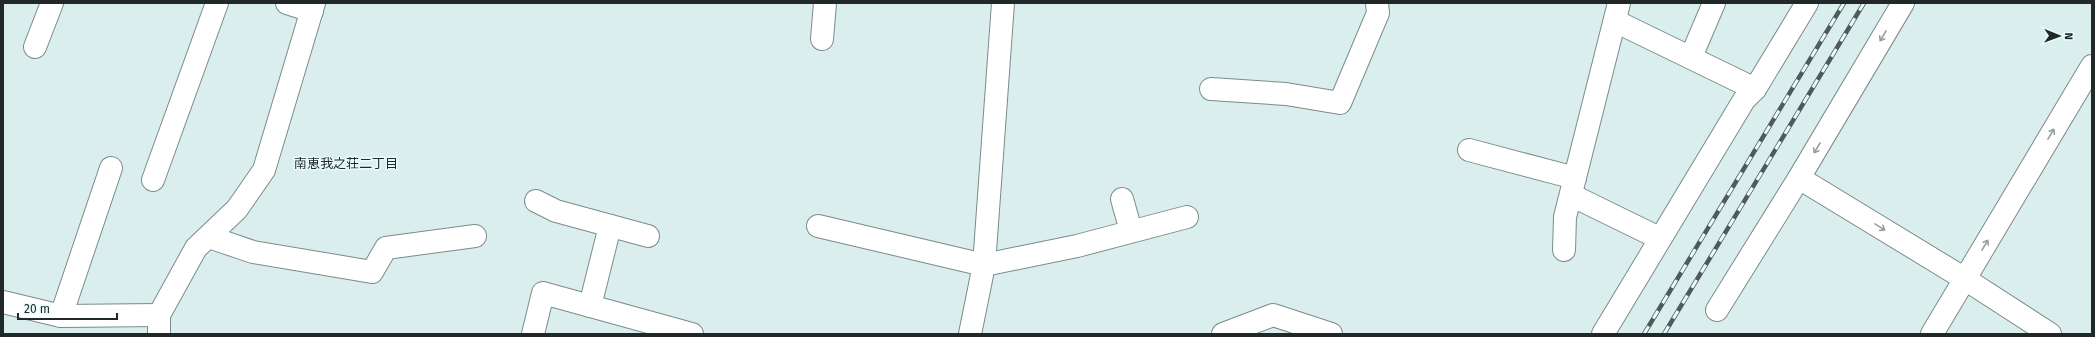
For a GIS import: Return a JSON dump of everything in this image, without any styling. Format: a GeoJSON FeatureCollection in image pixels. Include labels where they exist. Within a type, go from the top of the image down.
{"type":"FeatureCollection","features":[{"type":"Feature","properties":{"kind":"street"},"geometry":{"type":"LineString","coordinates":[[35,47],[52,3]]}},
{"type":"Feature","properties":{"kind":"street"},"geometry":{"type":"LineString","coordinates":[[153,180],[217,3]]}},
{"type":"Feature","properties":{"kind":"street"},"geometry":{"type":"LineString","coordinates":[[3,302],[61,316],[159,324],[196,248],[210,237],[237,209],[264,170],[313,7],[287,3]]}},
{"type":"Feature","properties":{"kind":"street"},"geometry":{"type":"LineString","coordinates":[[822,38],[825,3]]}},
{"type":"Feature","properties":{"kind":"street"},"geometry":{"type":"LineString","coordinates":[[970,334],[984,265],[1003,3]]}},
{"type":"Feature","properties":{"kind":"street"},"geometry":{"type":"LineString","coordinates":[[1211,90],[1286,94],[1340,103],[1378,13],[1377,3]]}},
{"type":"Feature","properties":{"kind":"street"},"geometry":{"type":"LineString","coordinates":[[1691,57],[1714,3]]}},
{"type":"Feature","properties":{"kind":"street"},"geometry":{"type":"LineString","coordinates":[[1603,334],[1744,100],[1755,89],[1807,3]]}},
{"type":"Feature","properties":{"kind":"street"},"geometry":{"type":"LineString","coordinates":[[1717,310],[1799,178],[1903,3]]}},
{"type":"Feature","properties":{"kind":"street"},"geometry":{"type":"LineString","coordinates":[[1564,250],[1565,217],[1617,12],[1691,57],[1755,89]]}},
{"type":"Feature","properties":{"kind":"street"},"geometry":{"type":"LineString","coordinates":[[1932,334],[2092,66]]}},
{"type":"Feature","properties":{"kind":"street"},"geometry":{"type":"LineString","coordinates":[[1469,150],[1573,187],[1660,238]]}},
{"type":"Feature","properties":{"kind":"street"},"geometry":{"type":"LineString","coordinates":[[61,316],[110,168]]}},
{"type":"Feature","properties":{"kind":"street"},"geometry":{"type":"LineString","coordinates":[[1799,178],[1965,279],[2050,334]]}},
{"type":"Feature","properties":{"kind":"street"},"geometry":{"type":"LineString","coordinates":[[1122,199],[1131,231]]}},
{"type":"Feature","properties":{"kind":"street"},"geometry":{"type":"LineString","coordinates":[[536,201],[556,210],[648,236]]}},
{"type":"Feature","properties":{"kind":"street"},"geometry":{"type":"LineString","coordinates":[[818,226],[984,265],[1077,246],[1187,216]]}},
{"type":"Feature","properties":{"kind":"street"},"geometry":{"type":"LineString","coordinates":[[590,306],[610,226]]}},
{"type":"Feature","properties":{"kind":"street"},"geometry":{"type":"LineString","coordinates":[[210,237],[253,252],[372,272],[386,248],[475,236]]}},
{"type":"Feature","properties":{"kind":"street"},"geometry":{"type":"LineString","coordinates":[[533,334],[542,293],[692,334]]}},
{"type":"Feature","properties":{"kind":"street"},"geometry":{"type":"LineString","coordinates":[[1223,334],[1259,328],[1273,315],[1331,334]]}},
{"type":"Feature","properties":{"kind":"railway"},"geometry":{"type":"LineString","coordinates":[[1644,334],[1844,3]]}},
{"type":"Feature","properties":{"kind":"railway"},"geometry":{"type":"LineString","coordinates":[[1664,334],[1864,3]]}},
{"type":"Feature","properties":{"kind":"district","name":"南恵我之荘二丁目"},"geometry":{"type":"Point","coordinates":[346,163]}}]}
